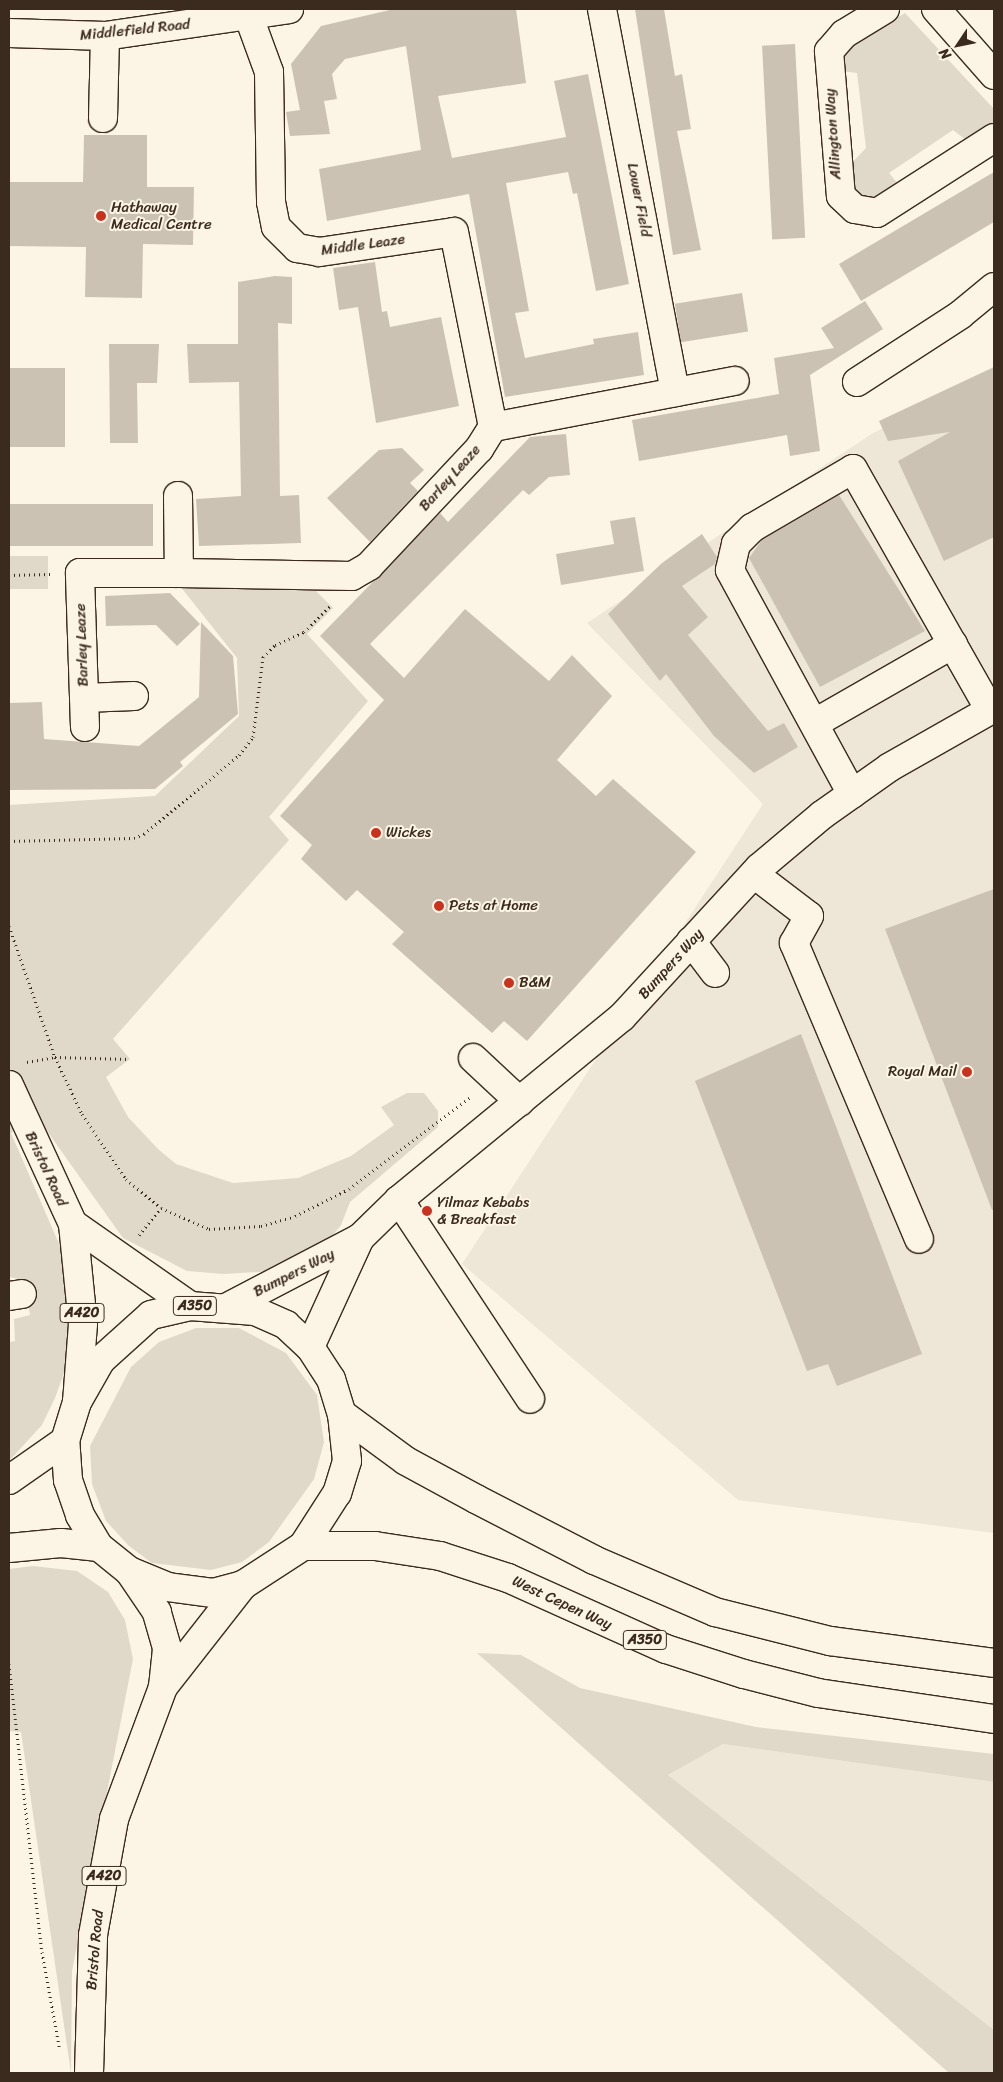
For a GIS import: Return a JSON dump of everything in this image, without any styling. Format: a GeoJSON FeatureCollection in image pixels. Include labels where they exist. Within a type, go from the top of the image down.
{"type":"FeatureCollection","features":[{"type":"Feature","properties":{"kind":"main road","name":"Middlefield Road"},"geometry":{"type":"LineString","coordinates":[[9,33],[105,36],[246,12],[289,9]]}},
{"type":"Feature","properties":{"kind":"main road","name":"Lower Field"},"geometry":{"type":"LineString","coordinates":[[602,9],[675,392]]}},
{"type":"Feature","properties":{"kind":"main road","name":"Allington Way"},"geometry":{"type":"LineString","coordinates":[[885,9],[844,34],[829,51],[841,196],[856,209],[877,213],[994,138]]}},
{"type":"Feature","properties":{"kind":"main road"},"geometry":{"type":"LineString","coordinates":[[936,9],[994,75]]}},
{"type":"Feature","properties":{"kind":"main road","name":"Middle Leaze"},"geometry":{"type":"LineString","coordinates":[[246,12],[269,72],[271,202],[276,227],[288,242],[314,252],[454,232],[493,427]]}},
{"type":"Feature","properties":{"kind":"main road"},"geometry":{"type":"LineString","coordinates":[[102,118],[105,36]]}},
{"type":"Feature","properties":{"kind":"main road"},"geometry":{"type":"LineString","coordinates":[[856,382],[960,314],[994,287]]}},
{"type":"Feature","properties":{"kind":"main road"},"geometry":{"type":"LineString","coordinates":[[493,427],[735,381]]}},
{"type":"Feature","properties":{"kind":"main road","name":"Barley Leaze"},"geometry":{"type":"LineString","coordinates":[[85,726],[80,573],[179,573],[341,578],[370,566],[479,449],[493,427]]}},
{"type":"Feature","properties":{"kind":"main road"},"geometry":{"type":"LineString","coordinates":[[852,794],[815,723],[738,587],[730,556],[752,528],[853,469],[992,709]]}},
{"type":"Feature","properties":{"kind":"main road"},"geometry":{"type":"LineString","coordinates":[[178,496],[179,573]]}},
{"type":"Feature","properties":{"kind":"main road"},"geometry":{"type":"LineString","coordinates":[[815,723],[953,644]]}},
{"type":"Feature","properties":{"kind":"main road"},"geometry":{"type":"LineString","coordinates":[[84,698],[134,696]]}},
{"type":"Feature","properties":{"kind":"main road","name":"Bumpers Way"},"geometry":{"type":"LineString","coordinates":[[228,1307],[360,1238],[399,1200],[622,1017],[754,874],[852,794],[992,709]]}},
{"type":"Feature","properties":{"kind":"main road"},"geometry":{"type":"LineString","coordinates":[[754,874],[809,916],[794,943],[919,1239]]}},
{"type":"Feature","properties":{"kind":"main road"},"geometry":{"type":"LineString","coordinates":[[691,941],[716,973]]}},
{"type":"Feature","properties":{"kind":"main road"},"geometry":{"type":"LineString","coordinates":[[473,1058],[520,1102]]}},
{"type":"Feature","properties":{"kind":"main road","name":"Bristol Road"},"geometry":{"type":"LineString","coordinates":[[12,1085],[73,1224],[83,1324],[77,1402]]}},
{"type":"Feature","properties":{"kind":"main road"},"geometry":{"type":"LineString","coordinates":[[399,1200],[530,1399]]}},
{"type":"Feature","properties":{"kind":"main road","name":"Bristol Road"},"geometry":{"type":"LineString","coordinates":[[73,1224],[190,1306]]}},
{"type":"Feature","properties":{"kind":"main road","name":"Bumpers Way"},"geometry":{"type":"LineString","coordinates":[[310,1347],[360,1238]]}},
{"type":"Feature","properties":{"kind":"main road","name":"A350"},"geometry":{"type":"LineString","coordinates":[[190,1306],[228,1307],[255,1311],[286,1325],[310,1347],[331,1379],[342,1414],[347,1461],[337,1493],[303,1546],[243,1585],[213,1593],[184,1591],[130,1571],[98,1547],[80,1515],[68,1480],[64,1441],[77,1402],[102,1360],[124,1336],[151,1315],[190,1306]]}},
{"type":"Feature","properties":{"kind":"main road"},"geometry":{"type":"LineString","coordinates":[[342,1414],[406,1461],[594,1560],[707,1609],[775,1631],[994,1663]]}},
{"type":"Feature","properties":{"kind":"main road"},"geometry":{"type":"LineString","coordinates":[[9,1480],[64,1441]]}},
{"type":"Feature","properties":{"kind":"main road"},"geometry":{"type":"LineString","coordinates":[[9,1548],[61,1544],[98,1547]]}},
{"type":"Feature","properties":{"kind":"main road","name":"West Cepen Way"},"geometry":{"type":"LineString","coordinates":[[303,1546],[375,1546],[432,1554],[508,1578],[666,1649],[744,1674],[818,1693],[994,1719]]}},
{"type":"Feature","properties":{"kind":"main road","name":"Bristol Road"},"geometry":{"type":"LineString","coordinates":[[89,2073],[93,1935],[114,1819],[163,1687],[167,1648],[157,1612],[130,1571]]}},
{"type":"Feature","properties":{"kind":"main road","name":"Bristol Road"},"geometry":{"type":"LineString","coordinates":[[163,1687],[243,1585]]}},
{"type":"Feature","properties":{"kind":"path"},"geometry":{"type":"LineString","coordinates":[[9,575],[80,573]]}},
{"type":"Feature","properties":{"kind":"path"},"geometry":{"type":"LineString","coordinates":[[9,840],[134,838],[155,826],[248,745],[256,719],[263,657],[275,645],[304,632],[340,596],[341,578]]}},
{"type":"Feature","properties":{"kind":"path"},"geometry":{"type":"LineString","coordinates":[[9,926],[55,1057],[97,1140],[126,1179],[161,1208],[209,1229],[261,1226],[295,1216],[349,1189],[496,1078]]}},
{"type":"Feature","properties":{"kind":"path"},"geometry":{"type":"LineString","coordinates":[[12,1085],[55,1057],[130,1058]]}},
{"type":"Feature","properties":{"kind":"path"},"geometry":{"type":"LineString","coordinates":[[120,1258],[161,1208]]}},
{"type":"Feature","properties":{"kind":"path"},"geometry":{"type":"LineString","coordinates":[[9,1664],[42,1952],[60,2054]]}},
{"type":"Feature","properties":{"kind":"shaded area"},"geometry":{"type":"Polygon","coordinates":[[[905,13],[994,109],[994,127],[970,143],[953,130],[889,173],[902,189],[885,199],[856,199],[848,167],[866,148],[857,73],[841,71],[843,51],[905,13]]]}},
{"type":"Feature","properties":{"kind":"shaded area"},"geometry":{"type":"Polygon","coordinates":[[[994,377],[994,1533],[738,1500],[462,1264],[763,804],[587,623],[873,433],[994,377]]]}},
{"type":"Feature","properties":{"kind":"shaded area"},"geometry":{"type":"Polygon","coordinates":[[[9,556],[48,556],[48,589],[9,589],[9,556]]]}},
{"type":"Feature","properties":{"kind":"shaded area"},"geometry":{"type":"Polygon","coordinates":[[[180,586],[316,591],[333,608],[307,634],[368,701],[269,817],[289,840],[113,1039],[130,1059],[106,1077],[128,1117],[158,1149],[176,1164],[233,1183],[298,1178],[351,1156],[394,1125],[381,1107],[407,1093],[424,1093],[438,1111],[438,1127],[350,1202],[341,1225],[329,1240],[272,1271],[224,1274],[187,1271],[123,1238],[37,1117],[11,1133],[66,1260],[72,1290],[68,1362],[55,1398],[42,1425],[9,1461],[9,1342],[15,1341],[14,1319],[30,1315],[24,1280],[9,1277],[9,805],[155,796],[239,716],[237,658],[180,586]]]}},
{"type":"Feature","properties":{"kind":"shaded area"},"geometry":{"type":"Polygon","coordinates":[[[196,1328],[239,1328],[286,1353],[317,1395],[324,1442],[314,1479],[269,1542],[242,1562],[211,1570],[152,1563],[129,1546],[106,1521],[92,1484],[90,1446],[131,1367],[159,1342],[196,1328]]]}},
{"type":"Feature","properties":{"kind":"shaded area"},"geometry":{"type":"Polygon","coordinates":[[[33,1566],[77,1571],[108,1592],[125,1620],[133,1659],[72,1971],[71,2073],[21,1732],[9,1731],[9,1569],[33,1566]]]}},
{"type":"Feature","properties":{"kind":"shaded area"},"geometry":{"type":"Polygon","coordinates":[[[477,1653],[521,1655],[580,1688],[756,1727],[994,1754],[994,1782],[723,1744],[668,1775],[994,2030],[994,2073],[949,2073],[477,1653]]]}},
{"type":"Feature","properties":{"kind":"shaded area"},"geometry":{"type":"Polygon","coordinates":[[[723,1744],[994,1782],[994,2030],[668,1775],[723,1744]]]}},
{"type":"Feature","properties":{"kind":"building"},"geometry":{"type":"Polygon","coordinates":[[[394,9],[516,9],[526,83],[438,96],[452,158],[566,137],[554,81],[588,74],[629,284],[596,291],[577,193],[573,194],[568,172],[506,183],[529,311],[515,313],[525,358],[594,344],[593,339],[638,332],[644,375],[505,397],[469,194],[327,221],[319,169],[421,150],[406,46],[345,59],[332,74],[337,99],[324,101],[330,134],[290,136],[286,112],[300,110],[291,64],[321,26],[394,9]]]}},
{"type":"Feature","properties":{"kind":"building"},"geometry":{"type":"Polygon","coordinates":[[[635,9],[664,9],[675,76],[682,74],[691,129],[677,131],[701,250],[673,255],[635,9]]]}},
{"type":"Feature","properties":{"kind":"building"},"geometry":{"type":"Polygon","coordinates":[[[795,44],[805,238],[772,239],[762,46],[795,44]]]}},
{"type":"Feature","properties":{"kind":"building","name":"Hathaway Medical Centre"},"geometry":{"type":"Polygon","coordinates":[[[84,135],[147,135],[147,187],[194,187],[193,245],[143,244],[142,298],[85,297],[86,247],[9,246],[9,182],[83,182],[84,135]]]}},
{"type":"Feature","properties":{"kind":"building"},"geometry":{"type":"Polygon","coordinates":[[[994,172],[994,222],[861,301],[839,264],[994,172]]]}},
{"type":"Feature","properties":{"kind":"building"},"geometry":{"type":"Polygon","coordinates":[[[375,262],[382,312],[387,311],[390,327],[441,317],[459,406],[376,423],[358,307],[339,310],[333,268],[375,262]]]}},
{"type":"Feature","properties":{"kind":"building"},"geometry":{"type":"Polygon","coordinates":[[[275,276],[292,277],[292,324],[278,323],[280,496],[299,495],[301,543],[199,546],[196,499],[241,496],[239,382],[189,383],[187,344],[238,344],[238,282],[275,276]]]}},
{"type":"Feature","properties":{"kind":"building"},"geometry":{"type":"Polygon","coordinates":[[[742,293],[748,332],[681,342],[675,304],[742,293]]]}},
{"type":"Feature","properties":{"kind":"building"},"geometry":{"type":"Polygon","coordinates":[[[865,301],[883,329],[810,375],[820,451],[790,456],[787,435],[639,461],[632,420],[779,394],[774,358],[834,348],[821,328],[865,301]]]}},
{"type":"Feature","properties":{"kind":"building"},"geometry":{"type":"Polygon","coordinates":[[[109,344],[159,344],[157,383],[137,383],[138,443],[110,443],[109,344]]]}},
{"type":"Feature","properties":{"kind":"building"},"geometry":{"type":"Polygon","coordinates":[[[994,367],[994,537],[944,561],[898,461],[950,432],[888,441],[879,421],[994,367]]]}},
{"type":"Feature","properties":{"kind":"building"},"geometry":{"type":"Polygon","coordinates":[[[9,368],[65,368],[65,447],[9,447],[9,368]]]}},
{"type":"Feature","properties":{"kind":"building"},"geometry":{"type":"Polygon","coordinates":[[[566,434],[570,475],[549,477],[529,495],[523,490],[370,644],[404,678],[465,609],[549,681],[572,655],[612,696],[557,760],[596,796],[613,779],[696,852],[527,1041],[504,1021],[492,1033],[392,944],[404,932],[357,890],[346,901],[301,859],[312,845],[280,816],[384,700],[320,636],[440,513],[448,522],[530,437],[566,434]]]}},
{"type":"Feature","properties":{"kind":"building"},"geometry":{"type":"Polygon","coordinates":[[[402,448],[424,470],[410,483],[418,491],[370,542],[327,498],[379,450],[402,448]]]}},
{"type":"Feature","properties":{"kind":"building"},"geometry":{"type":"Polygon","coordinates":[[[839,495],[925,631],[820,687],[749,558],[762,540],[839,495]]]}},
{"type":"Feature","properties":{"kind":"building"},"geometry":{"type":"Polygon","coordinates":[[[9,504],[153,504],[153,546],[9,546],[9,504]]]}},
{"type":"Feature","properties":{"kind":"building"},"geometry":{"type":"Polygon","coordinates":[[[635,517],[644,571],[561,585],[556,554],[614,544],[610,521],[635,517]]]}},
{"type":"Feature","properties":{"kind":"building"},"geometry":{"type":"Polygon","coordinates":[[[702,534],[717,557],[715,564],[682,586],[708,617],[688,635],[768,731],[784,723],[798,747],[754,773],[714,736],[666,674],[660,681],[608,614],[662,563],[702,534]]]}},
{"type":"Feature","properties":{"kind":"building"},"geometry":{"type":"Polygon","coordinates":[[[170,593],[200,624],[177,646],[156,625],[106,626],[105,596],[170,593]]]}},
{"type":"Feature","properties":{"kind":"building"},"geometry":{"type":"Polygon","coordinates":[[[201,622],[233,656],[238,714],[180,762],[183,766],[155,789],[9,790],[9,703],[42,702],[44,739],[139,746],[199,697],[201,622]]]}},
{"type":"Feature","properties":{"kind":"building","name":"Royal Mail"},"geometry":{"type":"Polygon","coordinates":[[[994,889],[994,1210],[992,1210],[885,929],[994,889]]]}},
{"type":"Feature","properties":{"kind":"building"},"geometry":{"type":"Polygon","coordinates":[[[801,1034],[922,1354],[837,1386],[828,1364],[807,1371],[695,1081],[801,1034]]]}},
{"type":"Feature","properties":{"kind":"place","name":"Hathaway Medical Centre"},"geometry":{"type":"Point","coordinates":[101,216]}},
{"type":"Feature","properties":{"kind":"place","name":"Wickes"},"geometry":{"type":"Point","coordinates":[376,833]}},
{"type":"Feature","properties":{"kind":"place","name":"Pets at Home"},"geometry":{"type":"Point","coordinates":[439,906]}},
{"type":"Feature","properties":{"kind":"place","name":"B&M"},"geometry":{"type":"Point","coordinates":[509,983]}},
{"type":"Feature","properties":{"kind":"place","name":"Royal Mail"},"geometry":{"type":"Point","coordinates":[967,1072]}},
{"type":"Feature","properties":{"kind":"place","name":"Yilmaz Kebabs & Breakfast"},"geometry":{"type":"Point","coordinates":[427,1211]}}]}
